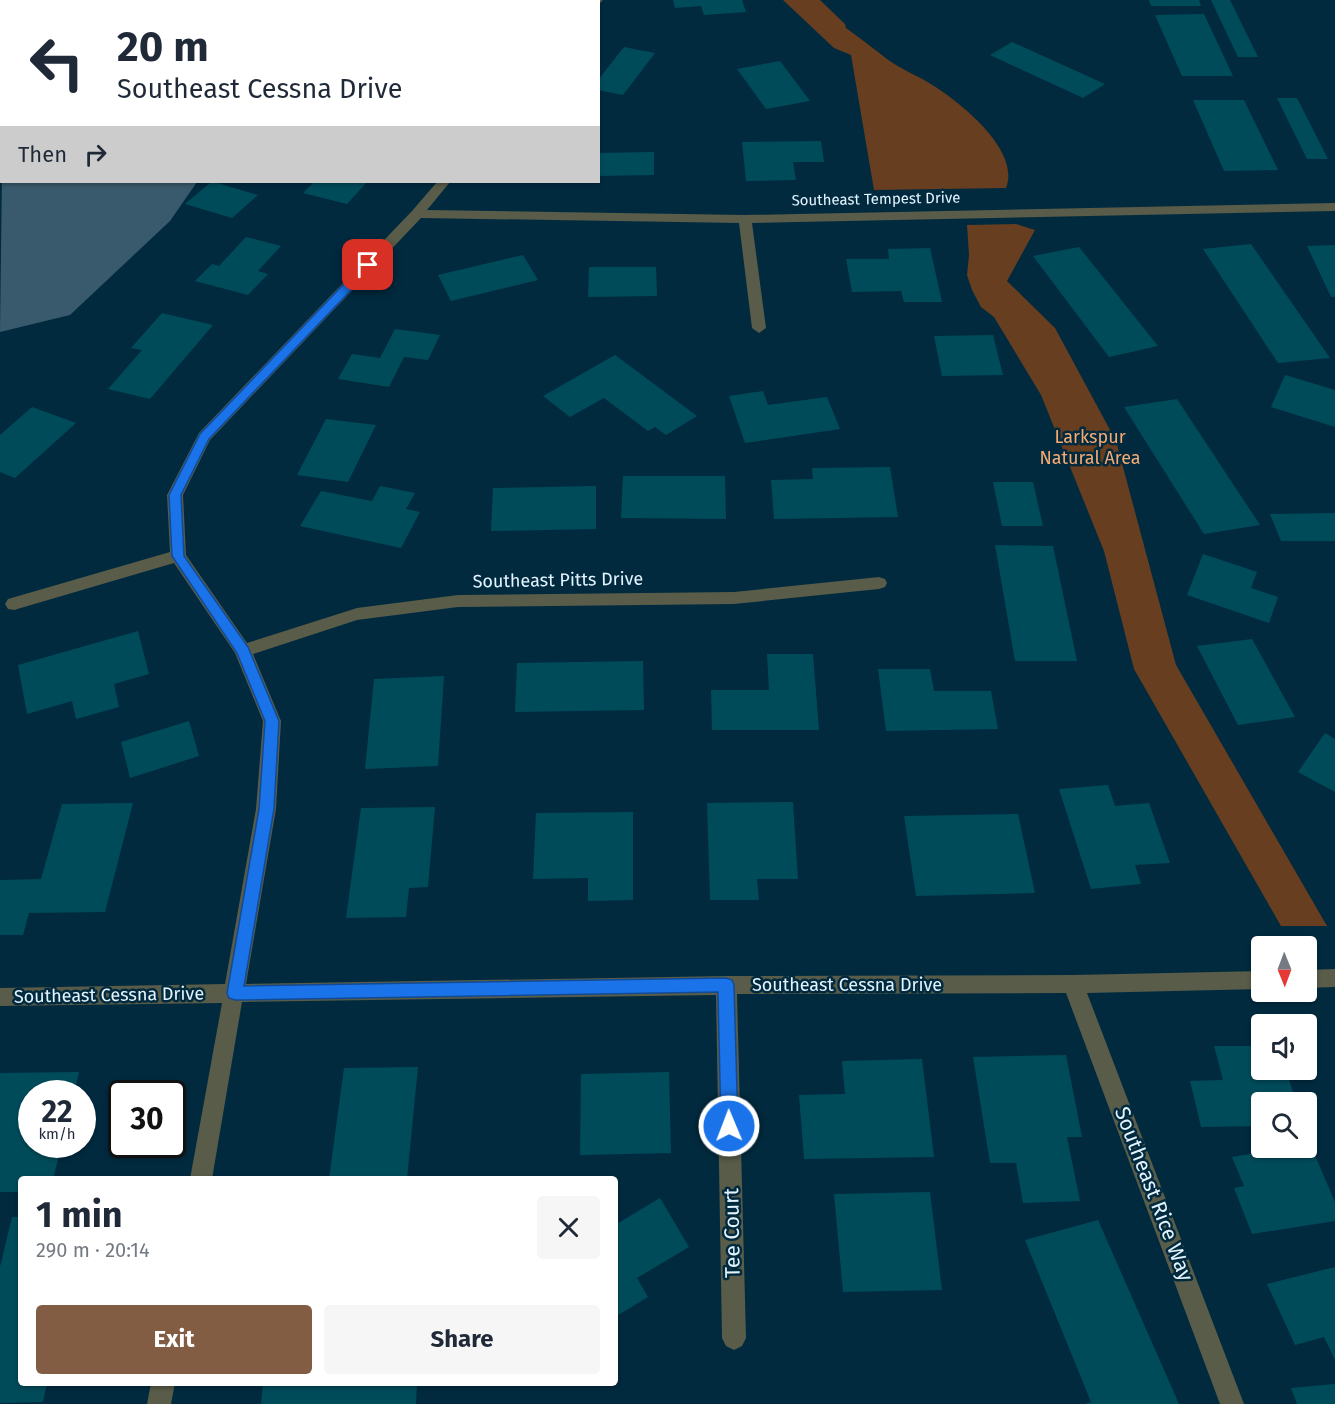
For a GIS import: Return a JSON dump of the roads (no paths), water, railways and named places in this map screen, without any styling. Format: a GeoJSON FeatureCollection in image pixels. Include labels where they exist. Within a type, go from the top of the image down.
{"type":"FeatureCollection","features":[{"type":"Feature","properties":{"kind":"street"},"geometry":{"type":"LineString","coordinates":[[202,1176],[266,809],[272,721],[243,651],[178,556],[175,495],[204,437],[417,214],[442,183]]}},
{"type":"Feature","properties":{"kind":"street","name":"Southeast Tempest Drive"},"geometry":{"type":"LineString","coordinates":[[417,214],[745,219],[1335,207]]}},
{"type":"Feature","properties":{"kind":"street"},"geometry":{"type":"LineString","coordinates":[[745,219],[759,328]]}},
{"type":"Feature","properties":{"kind":"street"},"geometry":{"type":"LineString","coordinates":[[14,604],[178,556]]}},
{"type":"Feature","properties":{"kind":"street","name":"Southeast Pitts Drive"},"geometry":{"type":"LineString","coordinates":[[243,651],[357,614],[458,601],[734,598],[879,583]]}},
{"type":"Feature","properties":{"kind":"street"},"geometry":{"type":"LineString","coordinates":[[1317,979],[1335,978]]}},
{"type":"Feature","properties":{"kind":"street","name":"Southeast Cessna Drive"},"geometry":{"type":"LineString","coordinates":[[0,997],[726,985],[1073,984],[1251,980]]}},
{"type":"Feature","properties":{"kind":"street","name":"Southeast Rice Way"},"geometry":{"type":"LineString","coordinates":[[1073,984],[1232,1404]]}},
{"type":"Feature","properties":{"kind":"street","name":"Tee Court"},"geometry":{"type":"LineString","coordinates":[[726,985],[734,1338]]}},
{"type":"Feature","properties":{"kind":"street"},"geometry":{"type":"LineString","coordinates":[[159,1404],[162,1386]]}},
{"type":"Feature","properties":{"kind":"park label","name":"Larkspur Natural Area"},"geometry":{"type":"Point","coordinates":[1090,447]}}]}
